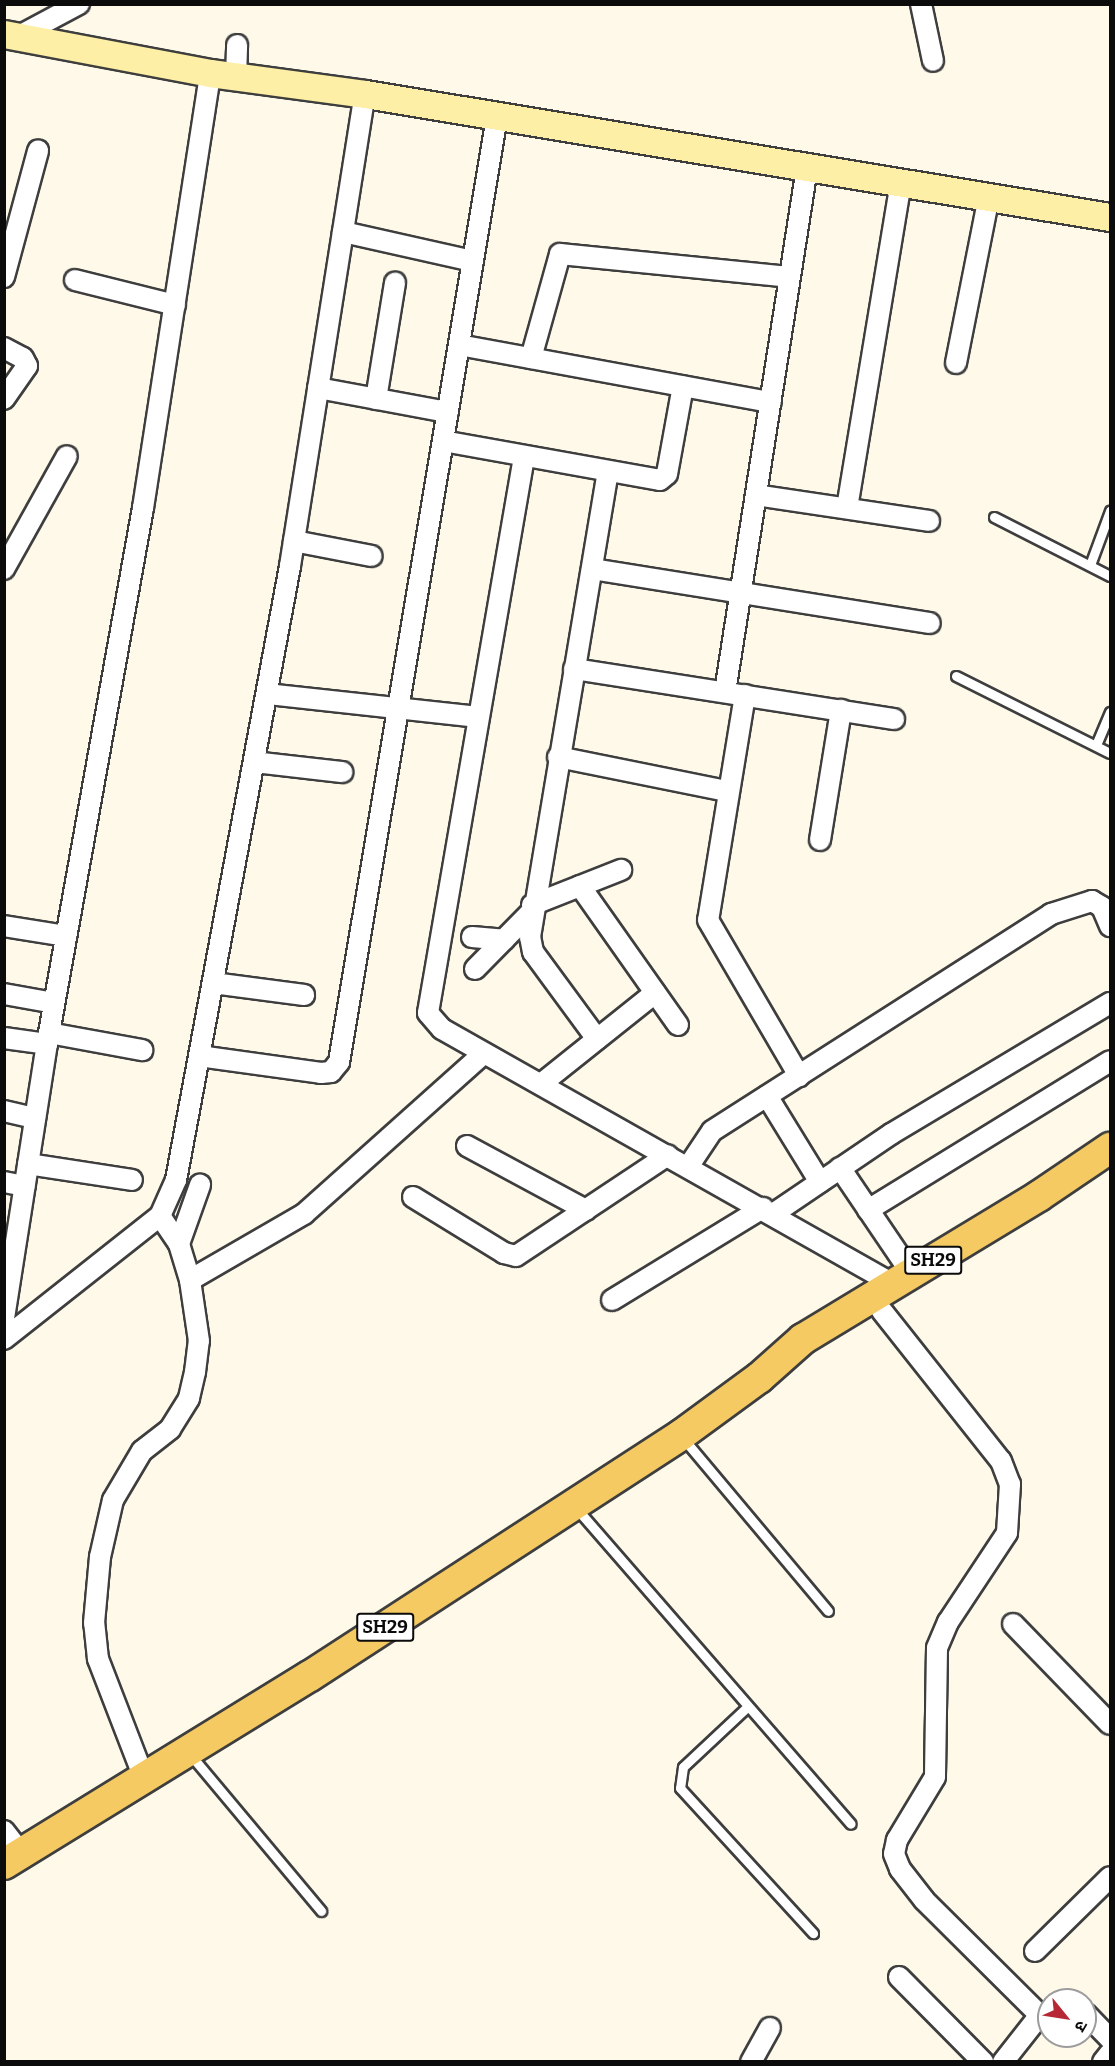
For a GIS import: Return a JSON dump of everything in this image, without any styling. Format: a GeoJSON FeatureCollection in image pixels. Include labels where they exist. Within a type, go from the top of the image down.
{"type":"FeatureCollection","features":[{"type":"Feature","properties":{"kind":"main road"},"geometry":{"type":"LineString","coordinates":[[12,35],[223,75],[365,94],[1110,217]]}},
{"type":"Feature","properties":{"kind":"main road","name":"SH29"},"geometry":{"type":"LineString","coordinates":[[10,1850],[144,1778],[188,1751],[681,1435],[759,1378],[803,1339],[1110,1153]]}},
{"type":"Feature","properties":{"kind":"main road","name":"SH29"},"geometry":{"type":"LineString","coordinates":[[759,1378],[817,1352],[882,1311],[1110,1153]]}},
{"type":"Feature","properties":{"kind":"street"},"geometry":{"type":"LineString","coordinates":[[12,35],[79,4]]}},
{"type":"Feature","properties":{"kind":"street"},"geometry":{"type":"LineString","coordinates":[[927,5],[933,61]]}},
{"type":"Feature","properties":{"kind":"street"},"geometry":{"type":"LineString","coordinates":[[4,1318],[54,1003],[175,305],[223,75],[237,45]]}},
{"type":"Feature","properties":{"kind":"street"},"geometry":{"type":"LineString","coordinates":[[4,1339],[160,1216],[176,1180],[294,541],[365,94]]}},
{"type":"Feature","properties":{"kind":"street"},"geometry":{"type":"LineString","coordinates":[[199,1056],[321,1073],[336,1069],[497,117]]}},
{"type":"Feature","properties":{"kind":"street"},"geometry":{"type":"LineString","coordinates":[[4,277],[38,151]]}},
{"type":"Feature","properties":{"kind":"street"},"geometry":{"type":"LineString","coordinates":[[725,692],[807,168]]}},
{"type":"Feature","properties":{"kind":"street"},"geometry":{"type":"LineString","coordinates":[[847,508],[901,183]]}},
{"type":"Feature","properties":{"kind":"street"},"geometry":{"type":"LineString","coordinates":[[956,363],[989,197]]}},
{"type":"Feature","properties":{"kind":"street"},"geometry":{"type":"LineString","coordinates":[[343,232],[473,261]]}},
{"type":"Feature","properties":{"kind":"street"},"geometry":{"type":"LineString","coordinates":[[531,358],[560,254],[789,278]]}},
{"type":"Feature","properties":{"kind":"street"},"geometry":{"type":"LineString","coordinates":[[75,280],[175,305]]}},
{"type":"Feature","properties":{"kind":"street"},"geometry":{"type":"LineString","coordinates":[[376,399],[395,282]]}},
{"type":"Feature","properties":{"kind":"street"},"geometry":{"type":"LineString","coordinates":[[459,345],[771,402]]}},
{"type":"Feature","properties":{"kind":"street"},"geometry":{"type":"LineString","coordinates":[[4,348],[22,358],[27,366],[4,399]]}},
{"type":"Feature","properties":{"kind":"street"},"geometry":{"type":"LineString","coordinates":[[443,441],[652,481],[667,474],[683,386]]}},
{"type":"Feature","properties":{"kind":"street"},"geometry":{"type":"LineString","coordinates":[[318,388],[448,412]]}},
{"type":"Feature","properties":{"kind":"street"},"geometry":{"type":"LineString","coordinates":[[4,570],[67,456]]}},
{"type":"Feature","properties":{"kind":"street"},"geometry":{"type":"LineString","coordinates":[[524,457],[428,1013],[442,1029],[484,1053],[768,1211],[902,1279]]}},
{"type":"Feature","properties":{"kind":"street"},"geometry":{"type":"LineString","coordinates":[[597,1039],[533,952],[532,908],[608,473]]}},
{"type":"Feature","properties":{"kind":"street"},"geometry":{"type":"LineString","coordinates":[[756,495],[929,521]]}},
{"type":"Feature","properties":{"kind":"street"},"geometry":{"type":"LineString","coordinates":[[294,541],[372,556]]}},
{"type":"Feature","properties":{"kind":"street"},"geometry":{"type":"LineString","coordinates":[[592,569],[930,623]]}},
{"type":"Feature","properties":{"kind":"street"},"geometry":{"type":"LineString","coordinates":[[574,669],[894,718]]}},
{"type":"Feature","properties":{"kind":"street"},"geometry":{"type":"LineString","coordinates":[[267,694],[478,717]]}},
{"type":"Feature","properties":{"kind":"street"},"geometry":{"type":"LineString","coordinates":[[745,695],[727,791],[708,920],[799,1076]]}},
{"type":"Feature","properties":{"kind":"street"},"geometry":{"type":"LineString","coordinates":[[820,840],[841,710]]}},
{"type":"Feature","properties":{"kind":"street"},"geometry":{"type":"LineString","coordinates":[[558,757],[727,791]]}},
{"type":"Feature","properties":{"kind":"street"},"geometry":{"type":"LineString","coordinates":[[254,762],[342,772]]}},
{"type":"Feature","properties":{"kind":"street"},"geometry":{"type":"LineString","coordinates":[[475,969],[532,908],[621,870]]}},
{"type":"Feature","properties":{"kind":"street"},"geometry":{"type":"LineString","coordinates":[[580,886],[678,1025]]}},
{"type":"Feature","properties":{"kind":"street"},"geometry":{"type":"LineString","coordinates":[[688,1167],[712,1131],[1051,914],[1092,901],[1102,907],[1110,926]]}},
{"type":"Feature","properties":{"kind":"street"},"geometry":{"type":"LineString","coordinates":[[4,926],[66,936]]}},
{"type":"Feature","properties":{"kind":"street"},"geometry":{"type":"LineString","coordinates":[[472,937],[504,940]]}},
{"type":"Feature","properties":{"kind":"street"},"geometry":{"type":"LineString","coordinates":[[213,983],[304,995]]}},
{"type":"Feature","properties":{"kind":"street"},"geometry":{"type":"LineString","coordinates":[[541,1084],[655,993]]}},
{"type":"Feature","properties":{"kind":"street"},"geometry":{"type":"LineString","coordinates":[[4,994],[54,1003]]}},
{"type":"Feature","properties":{"kind":"street"},"geometry":{"type":"LineString","coordinates":[[612,1300],[820,1182],[1110,1003]]}},
{"type":"Feature","properties":{"kind":"street"},"geometry":{"type":"LineString","coordinates":[[4,1038],[48,1039],[142,1050]]}},
{"type":"Feature","properties":{"kind":"street"},"geometry":{"type":"LineString","coordinates":[[190,1280],[304,1215],[484,1053]]}},
{"type":"Feature","properties":{"kind":"street"},"geometry":{"type":"LineString","coordinates":[[868,1210],[1110,1061]]}},
{"type":"Feature","properties":{"kind":"street"},"geometry":{"type":"LineString","coordinates":[[767,1096],[820,1182]]}},
{"type":"Feature","properties":{"kind":"street"},"geometry":{"type":"LineString","coordinates":[[4,1111],[35,1118]]}},
{"type":"Feature","properties":{"kind":"street"},"geometry":{"type":"LineString","coordinates":[[467,1146],[586,1210]]}},
{"type":"Feature","properties":{"kind":"street"},"geometry":{"type":"LineString","coordinates":[[414,1197],[504,1253],[516,1256],[668,1155]]}},
{"type":"Feature","properties":{"kind":"street"},"geometry":{"type":"LineString","coordinates":[[28,1164],[132,1180]]}},
{"type":"Feature","properties":{"kind":"street"},"geometry":{"type":"LineString","coordinates":[[840,1168],[868,1210],[902,1279]]}},
{"type":"Feature","properties":{"kind":"street"},"geometry":{"type":"LineString","coordinates":[[4,1182],[25,1186]]}},
{"type":"Feature","properties":{"kind":"street"},"geometry":{"type":"LineString","coordinates":[[178,1244],[200,1185]]}},
{"type":"Feature","properties":{"kind":"street"},"geometry":{"type":"LineString","coordinates":[[144,1778],[98,1659],[97,1590],[113,1500],[126,1471],[170,1429],[189,1398],[199,1341],[190,1280],[178,1244],[160,1216]]}},
{"type":"Feature","properties":{"kind":"street"},"geometry":{"type":"LineString","coordinates":[[882,1311],[1001,1461],[1010,1484],[1007,1533],[948,1622],[938,1648],[935,1777],[897,1840],[894,1854],[900,1869],[924,1900],[1040,2015],[1003,2061]]}},
{"type":"Feature","properties":{"kind":"street"},"geometry":{"type":"LineString","coordinates":[[1013,1623],[1110,1724]]}},
{"type":"Feature","properties":{"kind":"street"},"geometry":{"type":"LineString","coordinates":[[1035,1951],[1110,1877]]}},
{"type":"Feature","properties":{"kind":"street"},"geometry":{"type":"LineString","coordinates":[[899,1977],[983,2061]]}},
{"type":"Feature","properties":{"kind":"street"},"geometry":{"type":"LineString","coordinates":[[1097,2025],[1110,2039]]}},
{"type":"Feature","properties":{"kind":"street"},"geometry":{"type":"LineString","coordinates":[[752,2061],[770,2028]]}},
{"type":"Feature","properties":{"kind":"street"},"geometry":{"type":"LineString","coordinates":[[1103,2061],[1110,2053]]}},
{"type":"Feature","properties":{"kind":"lane"},"geometry":{"type":"LineString","coordinates":[[1090,565],[1110,511]]}},
{"type":"Feature","properties":{"kind":"lane"},"geometry":{"type":"LineString","coordinates":[[994,517],[1110,576]]}},
{"type":"Feature","properties":{"kind":"lane"},"geometry":{"type":"LineString","coordinates":[[956,676],[1110,753]]}},
{"type":"Feature","properties":{"kind":"lane"},"geometry":{"type":"LineString","coordinates":[[1096,745],[1110,712]]}},
{"type":"Feature","properties":{"kind":"lane"},"geometry":{"type":"LineString","coordinates":[[681,1435],[828,1611]]}},
{"type":"Feature","properties":{"kind":"lane"},"geometry":{"type":"LineString","coordinates":[[573,1505],[746,1708],[851,1824]]}},
{"type":"Feature","properties":{"kind":"lane"},"geometry":{"type":"LineString","coordinates":[[746,1708],[683,1767],[680,1788],[813,1933]]}},
{"type":"Feature","properties":{"kind":"lane"},"geometry":{"type":"LineString","coordinates":[[188,1751],[321,1911]]}}]}
